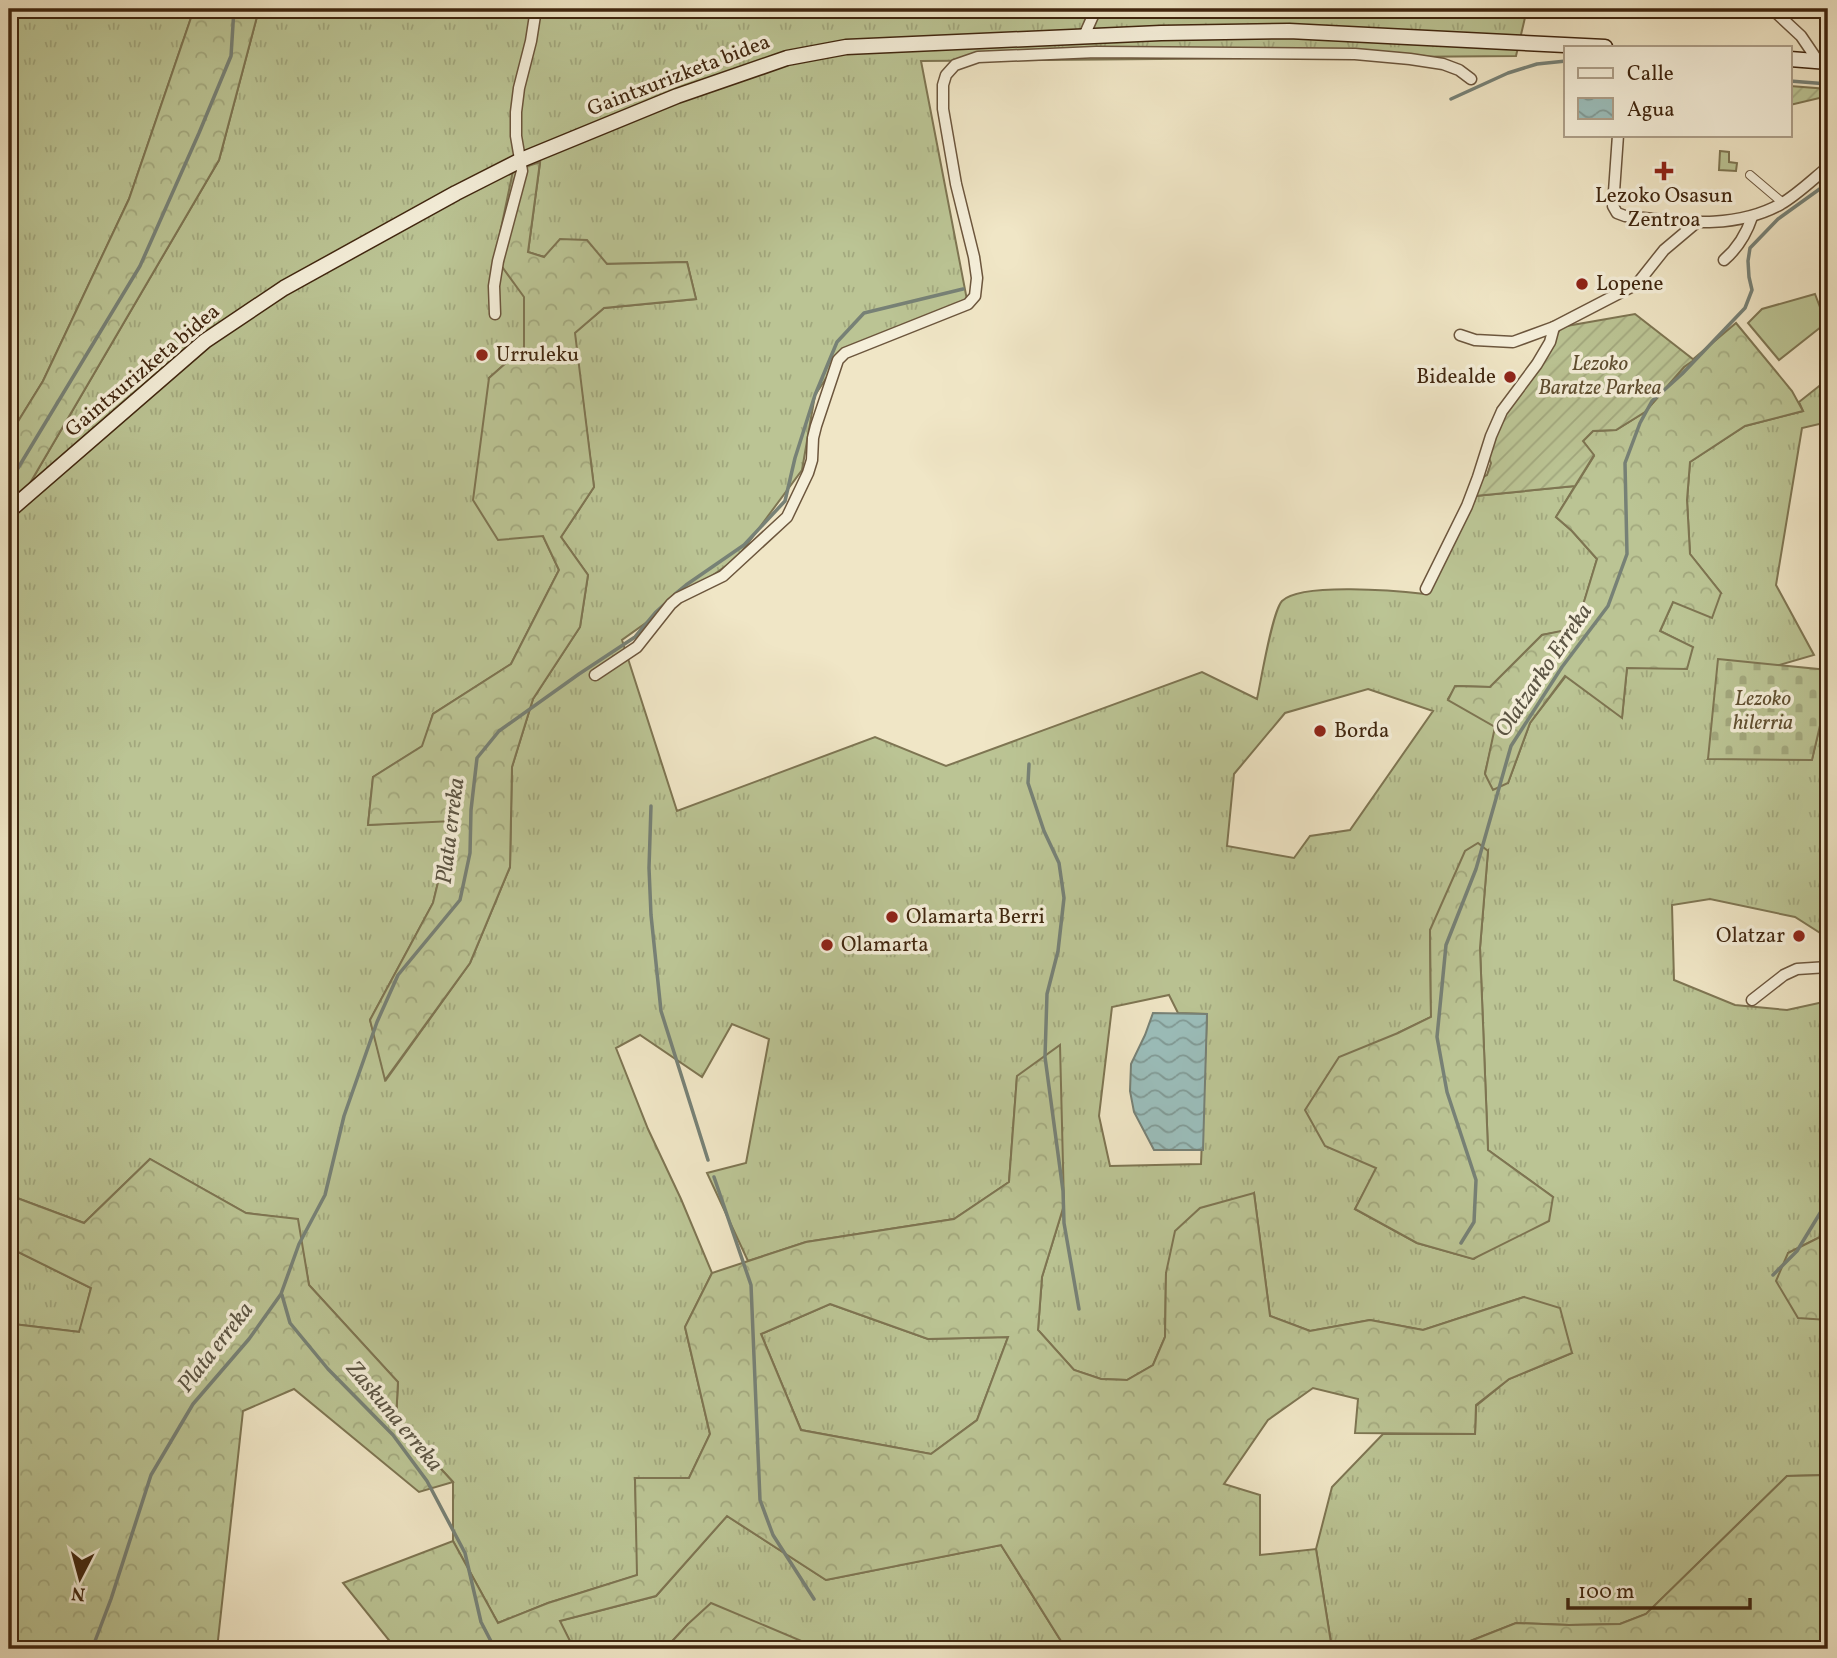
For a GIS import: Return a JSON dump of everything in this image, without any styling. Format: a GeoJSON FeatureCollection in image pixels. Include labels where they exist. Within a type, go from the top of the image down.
{"type":"FeatureCollection","features":[{"type":"Feature","properties":{"kind":"main road","name":"Gaintxurizketa bidea"},"geometry":{"type":"LineString","coordinates":[[9,511],[205,341],[284,288],[411,217],[521,160],[677,96],[787,58],[871,45],[1289,31],[1585,46]]}},
{"type":"Feature","properties":{"kind":"main road"},"geometry":{"type":"LineString","coordinates":[[1792,60],[1823,62]]}},
{"type":"Feature","properties":{"kind":"street"},"geometry":{"type":"LineString","coordinates":[[495,314],[496,274],[522,170],[516,136],[516,112],[536,9]]}},
{"type":"Feature","properties":{"kind":"street"},"geometry":{"type":"LineString","coordinates":[[1084,36],[1096,9]]}},
{"type":"Feature","properties":{"kind":"street"},"geometry":{"type":"LineString","coordinates":[[1772,9],[1801,36],[1823,62]]}},
{"type":"Feature","properties":{"kind":"street"},"geometry":{"type":"LineString","coordinates":[[594,675],[637,647],[678,598],[723,576],[787,517],[808,473],[816,426],[838,360],[845,353],[968,304],[975,296],[977,278],[974,257],[956,184],[943,109],[943,85],[946,75],[955,65],[978,57],[1096,52],[1356,54],[1443,64],[1459,70],[1471,79]]}},
{"type":"Feature","properties":{"kind":"street"},"geometry":{"type":"LineString","coordinates":[[1618,136],[1614,198],[1615,210],[1621,215],[1696,223],[1752,217],[1783,203],[1828,167]]}},
{"type":"Feature","properties":{"kind":"street"},"geometry":{"type":"LineString","coordinates":[[1750,175],[1783,203]]}},
{"type":"Feature","properties":{"kind":"street"},"geometry":{"type":"LineString","coordinates":[[1724,260],[1744,238],[1752,217]]}},
{"type":"Feature","properties":{"kind":"street"},"geometry":{"type":"LineString","coordinates":[[1460,335],[1475,340],[1513,342],[1554,327],[1637,284],[1664,250],[1696,223]]}},
{"type":"Feature","properties":{"kind":"street"},"geometry":{"type":"LineString","coordinates":[[1426,589],[1467,506],[1490,436],[1502,411],[1537,364],[1554,327]]}},
{"type":"Feature","properties":{"kind":"street"},"geometry":{"type":"LineString","coordinates":[[1752,1000],[1784,975],[1797,969],[1828,967]]}},
{"type":"Feature","properties":{"kind":"green space"},"geometry":{"type":"Polygon","coordinates":[[[9,9],[194,9],[129,199],[43,381],[9,436],[9,9]]]}},
{"type":"Feature","properties":{"kind":"green space"},"geometry":{"type":"Polygon","coordinates":[[[194,9],[259,9],[219,160],[9,519],[9,436],[43,381],[129,199],[194,9]]]}},
{"type":"Feature","properties":{"kind":"green space"},"geometry":{"type":"Polygon","coordinates":[[[259,9],[1527,9],[1516,56],[921,61],[968,305],[844,352],[815,395],[802,470],[737,558],[622,640],[677,811],[875,737],[946,766],[1202,672],[1257,699],[1271,632],[1282,601],[1309,591],[1329,590],[1425,594],[1475,496],[1575,486],[1556,517],[1597,559],[1576,629],[1542,635],[1490,687],[1456,686],[1448,699],[1496,727],[1485,773],[1508,783],[1530,723],[1566,676],[1622,717],[1627,668],[1692,647],[1660,631],[1673,602],[1721,593],[1690,554],[1687,500],[1690,462],[1745,426],[1803,411],[1799,402],[1828,379],[1828,422],[1802,428],[1776,585],[1814,655],[1779,665],[1708,759],[1812,759],[1828,691],[1828,938],[1795,917],[1710,899],[1672,905],[1674,980],[1735,1005],[1787,1010],[1828,1001],[1828,1233],[1788,1253],[1798,1317],[1828,1320],[1828,1475],[1787,1476],[1646,1614],[1620,1624],[1516,1623],[1450,1649],[1332,1649],[1316,1549],[1332,1487],[1383,1434],[1475,1434],[1476,1406],[1509,1379],[1572,1353],[1524,1297],[1423,1330],[1370,1320],[1310,1331],[1270,1316],[1254,1193],[1166,1273],[1165,1337],[1153,1365],[1127,1380],[1101,1379],[1074,1370],[1038,1330],[1042,1277],[1064,1205],[1017,1076],[1009,1182],[954,1219],[806,1242],[748,1261],[707,1173],[746,1163],[769,1039],[732,1024],[702,1077],[640,1035],[616,1048],[648,1129],[712,1273],[685,1327],[710,1434],[689,1478],[635,1478],[638,1575],[548,1603],[498,1623],[453,1541],[453,1482],[396,1420],[398,1382],[309,1285],[297,1220],[246,1213],[150,1159],[84,1223],[9,1195],[9,519],[219,160],[259,9]],[[540,163],[513,171],[524,297],[524,347],[489,378],[543,536],[559,570],[511,664],[433,714],[423,746],[373,777],[368,825],[453,820],[433,903],[370,1020],[386,1080],[470,963],[510,867],[512,767],[533,699],[580,627],[588,575],[561,537],[594,487],[574,333],[604,308],[696,299],[687,262],[586,263],[528,252],[540,163]],[[1368,689],[1285,713],[1234,774],[1227,846],[1294,858],[1310,836],[1350,830],[1433,711],[1368,689]],[[1488,851],[1430,930],[1431,1017],[1398,1033],[1377,1168],[1355,1209],[1417,1243],[1474,1259],[1553,1197],[1488,1150],[1480,948],[1488,851]],[[1169,995],[1112,1007],[1099,1116],[1110,1166],[1201,1164],[1207,1014],[1178,1013],[1169,995]]]}},
{"type":"Feature","properties":{"kind":"green space"},"geometry":{"type":"Polygon","coordinates":[[[1792,86],[1828,89],[1828,96],[1792,105],[1792,86]]]}},
{"type":"Feature","properties":{"kind":"green space"},"geometry":{"type":"Polygon","coordinates":[[[1720,151],[1729,152],[1729,162],[1737,163],[1736,171],[1719,170],[1720,151]]]}},
{"type":"Feature","properties":{"kind":"green space"},"geometry":{"type":"Polygon","coordinates":[[[540,162],[528,252],[544,257],[560,239],[587,240],[607,264],[687,262],[696,299],[604,308],[575,333],[594,487],[561,537],[588,575],[580,627],[533,699],[512,767],[510,867],[470,963],[385,1080],[370,1020],[433,903],[453,821],[368,825],[373,777],[422,746],[433,714],[511,664],[559,570],[543,536],[498,540],[473,500],[489,378],[524,347],[524,297],[495,257],[513,171],[540,162]]]}},
{"type":"Feature","properties":{"kind":"green space"},"geometry":{"type":"Polygon","coordinates":[[[1815,294],[1826,323],[1779,360],[1748,323],[1762,309],[1815,294]]]}},
{"type":"Feature","properties":{"kind":"green space","name":"Lezoko Baratze Parkea"},"geometry":{"type":"Polygon","coordinates":[[[1635,314],[1694,360],[1684,367],[1645,412],[1616,430],[1593,431],[1583,441],[1594,455],[1575,486],[1475,496],[1481,478],[1487,475],[1491,463],[1488,456],[1504,415],[1540,366],[1561,327],[1635,314]]]}},
{"type":"Feature","properties":{"kind":"green space"},"geometry":{"type":"Polygon","coordinates":[[[1736,323],[1792,391],[1803,411],[1745,426],[1690,462],[1687,500],[1690,554],[1721,593],[1712,618],[1673,602],[1660,631],[1693,647],[1687,669],[1627,668],[1622,718],[1565,676],[1530,723],[1508,783],[1493,790],[1485,774],[1495,727],[1448,700],[1455,686],[1490,687],[1542,635],[1576,628],[1597,559],[1556,517],[1594,456],[1583,441],[1593,431],[1616,430],[1645,412],[1684,367],[1736,323]]]}},
{"type":"Feature","properties":{"kind":"green space","name":"Lezoko hilerria"},"geometry":{"type":"Polygon","coordinates":[[[1718,659],[1828,670],[1828,691],[1812,760],[1708,759],[1718,659]]]}},
{"type":"Feature","properties":{"kind":"green space"},"geometry":{"type":"Polygon","coordinates":[[[1478,843],[1488,851],[1480,948],[1488,1150],[1553,1197],[1549,1221],[1473,1259],[1417,1243],[1355,1209],[1376,1168],[1325,1146],[1305,1110],[1339,1057],[1431,1017],[1430,930],[1465,851],[1478,843]]]}},
{"type":"Feature","properties":{"kind":"green space"},"geometry":{"type":"Polygon","coordinates":[[[1060,1045],[1064,1205],[1042,1277],[1038,1330],[1074,1370],[1101,1379],[1127,1380],[1153,1365],[1165,1337],[1166,1273],[1175,1231],[1200,1208],[1254,1193],[1270,1316],[1310,1331],[1370,1320],[1423,1330],[1524,1297],[1560,1308],[1572,1353],[1509,1379],[1476,1405],[1475,1434],[1355,1433],[1358,1399],[1313,1388],[1268,1420],[1224,1484],[1260,1495],[1260,1555],[1316,1549],[1332,1649],[1066,1649],[1001,1545],[826,1580],[727,1516],[656,1596],[560,1621],[574,1649],[396,1649],[343,1583],[453,1541],[498,1623],[548,1603],[637,1575],[635,1478],[689,1478],[710,1434],[685,1327],[712,1273],[806,1242],[954,1219],[1009,1182],[1017,1076],[1060,1045]],[[830,1304],[761,1334],[801,1430],[931,1454],[977,1420],[1008,1337],[928,1339],[830,1304]]]}},
{"type":"Feature","properties":{"kind":"green space"},"geometry":{"type":"Polygon","coordinates":[[[150,1159],[246,1213],[298,1219],[309,1285],[398,1382],[396,1420],[453,1482],[419,1492],[294,1389],[243,1411],[217,1649],[9,1649],[9,1330],[13,1324],[79,1332],[91,1288],[18,1252],[9,1243],[9,1195],[84,1223],[150,1159]]]}},
{"type":"Feature","properties":{"kind":"green space"},"geometry":{"type":"Polygon","coordinates":[[[1828,1233],[1828,1320],[1798,1318],[1776,1281],[1788,1253],[1828,1233]]]}},
{"type":"Feature","properties":{"kind":"green space"},"geometry":{"type":"Polygon","coordinates":[[[9,1243],[18,1252],[91,1288],[80,1332],[14,1324],[9,1330],[9,1243]]]}},
{"type":"Feature","properties":{"kind":"green space"},"geometry":{"type":"Polygon","coordinates":[[[830,1304],[928,1339],[1008,1337],[977,1420],[931,1454],[801,1430],[761,1334],[830,1304]]]}},
{"type":"Feature","properties":{"kind":"green space"},"geometry":{"type":"Polygon","coordinates":[[[1828,1475],[1828,1649],[1450,1649],[1516,1623],[1620,1624],[1646,1614],[1787,1476],[1828,1475]]]}},
{"type":"Feature","properties":{"kind":"green space"},"geometry":{"type":"Polygon","coordinates":[[[727,1516],[826,1580],[1001,1545],[1066,1649],[813,1649],[811,1644],[688,1624],[665,1649],[574,1649],[559,1621],[656,1596],[727,1516]]]}},
{"type":"Feature","properties":{"kind":"green space"},"geometry":{"type":"Polygon","coordinates":[[[711,1603],[811,1645],[813,1649],[665,1649],[711,1603]]]}},
{"type":"Feature","properties":{"kind":"water"},"geometry":{"type":"Polygon","coordinates":[[[1153,1013],[1207,1014],[1203,1150],[1154,1150],[1134,1112],[1130,1091],[1131,1064],[1153,1013]]]}},
{"type":"Feature","properties":{"kind":"waterway"},"geometry":{"type":"LineString","coordinates":[[9,483],[140,266],[231,56],[234,9]]}},
{"type":"Feature","properties":{"kind":"waterway"},"geometry":{"type":"LineString","coordinates":[[1451,99],[1508,73],[1537,64],[1564,61]]}},
{"type":"Feature","properties":{"kind":"waterway"},"geometry":{"type":"LineString","coordinates":[[1792,81],[1828,84]]}},
{"type":"Feature","properties":{"kind":"waterway","name":"Olatzarko Erreka"},"geometry":{"type":"LineString","coordinates":[[1461,1243],[1474,1222],[1476,1180],[1447,1092],[1437,1037],[1446,945],[1476,869],[1511,746],[1562,667],[1608,606],[1627,554],[1625,463],[1640,423],[1652,401],[1682,374],[1745,308],[1752,290],[1748,261],[1750,248],[1778,219],[1828,183]]}},
{"type":"Feature","properties":{"kind":"waterway","name":"Plata erreka"},"geometry":{"type":"LineString","coordinates":[[675,594],[744,545],[785,501],[815,395],[837,342],[864,313],[963,289]]}},
{"type":"Feature","properties":{"kind":"waterway","name":"Plata erreka"},"geometry":{"type":"LineString","coordinates":[[92,1649],[151,1475],[193,1404],[249,1339],[281,1294],[299,1244],[325,1195],[344,1116],[377,1022],[398,975],[460,900],[470,853],[471,810],[477,758],[499,731],[635,637],[667,602]]}},
{"type":"Feature","properties":{"kind":"waterway"},"geometry":{"type":"LineString","coordinates":[[1029,764],[1028,783],[1044,831],[1059,863],[1064,898],[1058,951],[1047,994],[1045,1057],[1063,1191],[1064,1223],[1079,1309]]}},
{"type":"Feature","properties":{"kind":"waterway"},"geometry":{"type":"LineString","coordinates":[[651,806],[651,915],[661,1011],[708,1160]]}},
{"type":"Feature","properties":{"kind":"waterway"},"geometry":{"type":"LineString","coordinates":[[714,1177],[751,1285],[760,1500],[773,1535],[814,1599]]}},
{"type":"Feature","properties":{"kind":"waterway"},"geometry":{"type":"LineString","coordinates":[[1773,1275],[1797,1251],[1828,1200]]}},
{"type":"Feature","properties":{"kind":"waterway","name":"Zaskuna erreka"},"geometry":{"type":"LineString","coordinates":[[282,1295],[290,1323],[328,1369],[393,1435],[427,1481],[465,1553],[481,1622],[495,1649]]}},
{"type":"Feature","properties":{"kind":"place","name":"Lezoko Osasun Zentroa"},"geometry":{"type":"Point","coordinates":[1664,171]}},
{"type":"Feature","properties":{"kind":"place","name":"Lopene"},"geometry":{"type":"Point","coordinates":[1582,284]}},
{"type":"Feature","properties":{"kind":"place","name":"Urruleku"},"geometry":{"type":"Point","coordinates":[482,355]}},
{"type":"Feature","properties":{"kind":"place","name":"Bidealde"},"geometry":{"type":"Point","coordinates":[1510,377]}},
{"type":"Feature","properties":{"kind":"place","name":"Borda"},"geometry":{"type":"Point","coordinates":[1320,731]}},
{"type":"Feature","properties":{"kind":"place","name":"Olamarta Berri"},"geometry":{"type":"Point","coordinates":[892,917]}},
{"type":"Feature","properties":{"kind":"place","name":"Olatzar"},"geometry":{"type":"Point","coordinates":[1799,936]}},
{"type":"Feature","properties":{"kind":"place","name":"Olamarta"},"geometry":{"type":"Point","coordinates":[827,945]}}]}
